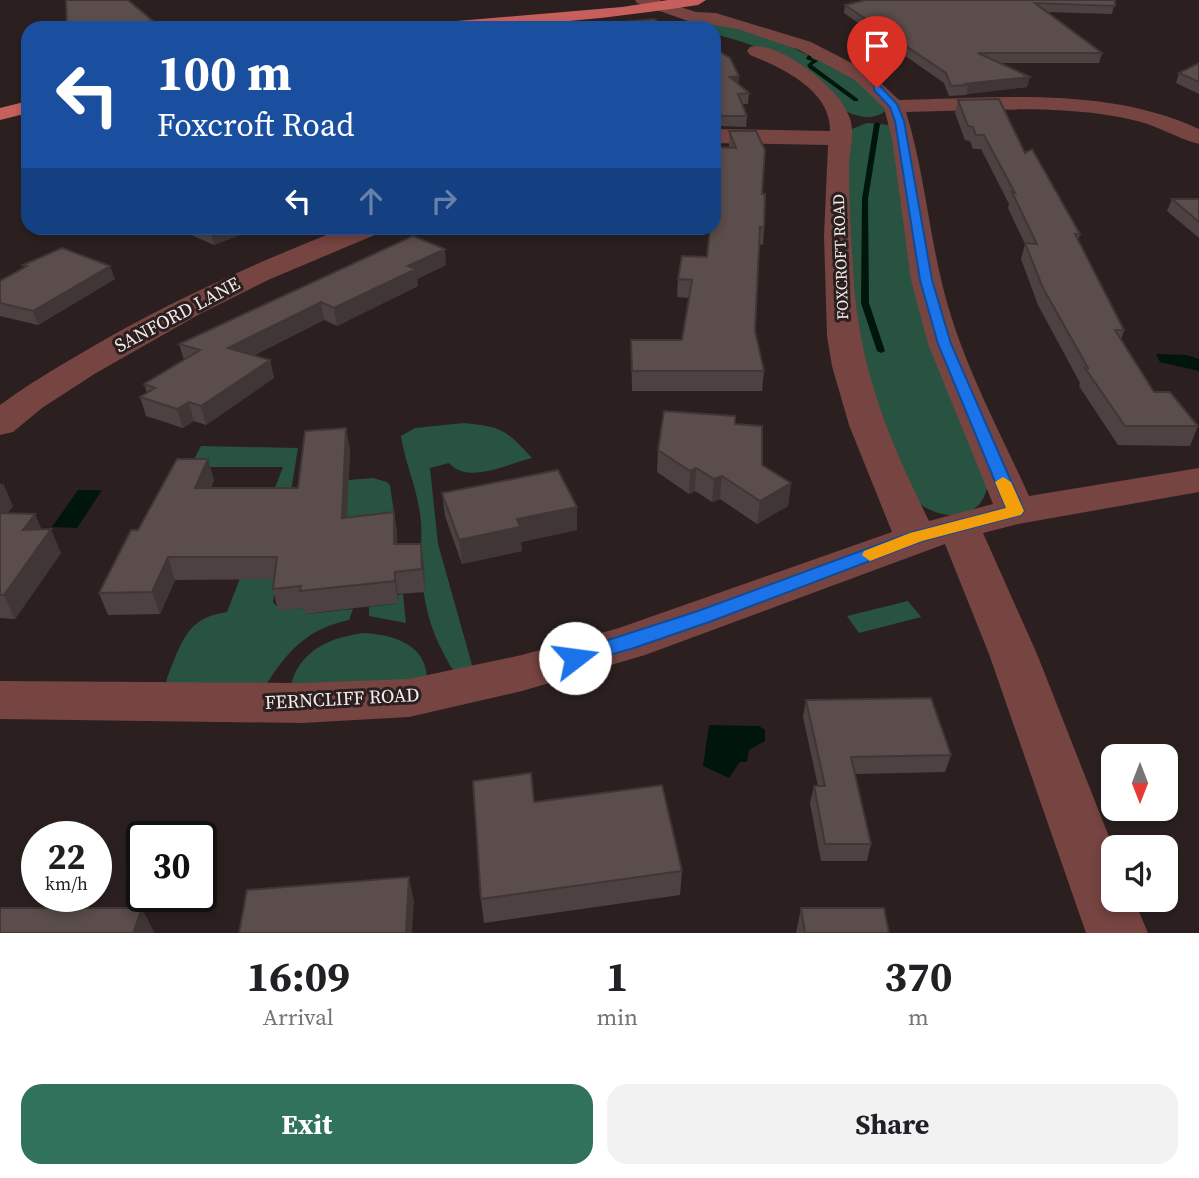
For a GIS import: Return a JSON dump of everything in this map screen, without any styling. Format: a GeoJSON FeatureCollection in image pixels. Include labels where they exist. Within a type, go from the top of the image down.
{"type":"FeatureCollection","features":[{"type":"Feature","properties":{"kind":"main road"},"geometry":{"type":"LineString","coordinates":[[506,21],[663,6]]}},
{"type":"Feature","properties":{"kind":"main road"},"geometry":{"type":"LineString","coordinates":[[0,114],[21,109]]}},
{"type":"Feature","properties":{"kind":"street","name":"FOXCROFT ROAD"},"geometry":{"type":"LineString","coordinates":[[643,0],[702,20]]}},
{"type":"Feature","properties":{"kind":"street","name":"FOXCROFT ROAD"},"geometry":{"type":"LineString","coordinates":[[721,22],[744,25],[805,46],[862,76],[894,106]]}},
{"type":"Feature","properties":{"kind":"street","name":"FOXCROFT ROAD"},"geometry":{"type":"LineString","coordinates":[[721,30],[804,76],[835,110],[840,120],[840,286],[843,333],[854,381],[871,432],[938,531],[1013,654],[1117,933]]}},
{"type":"Feature","properties":{"kind":"street"},"geometry":{"type":"LineString","coordinates":[[1016,511],[944,344],[926,280],[903,138],[894,106],[1108,100],[1199,137]]}},
{"type":"Feature","properties":{"kind":"street"},"geometry":{"type":"LineString","coordinates":[[721,136],[838,138]]}},
{"type":"Feature","properties":{"kind":"street","name":"SANFORD LANE"},"geometry":{"type":"LineString","coordinates":[[0,424],[76,371],[189,305],[238,281],[350,235]]}},
{"type":"Feature","properties":{"kind":"street","name":"FERNCLIFF ROAD"},"geometry":{"type":"LineString","coordinates":[[0,700],[302,703],[409,698],[522,673],[628,643],[938,531],[1016,511],[1199,480]]}},
{"type":"Feature","properties":{"kind":"green space"},"geometry":{"type":"Polygon","coordinates":[[[721,22],[799,46],[860,80],[886,110],[873,117],[858,116],[842,109],[824,99],[760,50],[721,36],[721,22]]]}},
{"type":"Feature","properties":{"kind":"green space"},"geometry":{"type":"Polygon","coordinates":[[[867,123],[889,125],[988,484],[983,498],[976,507],[966,513],[942,514],[929,509],[908,493],[851,325],[847,131],[867,123]]]}},
{"type":"Feature","properties":{"kind":"green space"},"geometry":{"type":"Polygon","coordinates":[[[464,423],[496,428],[516,441],[532,458],[477,473],[457,469],[449,463],[430,468],[438,544],[474,672],[457,676],[435,636],[427,610],[421,568],[420,514],[401,436],[415,428],[464,423]]]}},
{"type":"Feature","properties":{"kind":"green space"},"geometry":{"type":"Polygon","coordinates":[[[201,446],[298,448],[273,602],[279,609],[306,608],[306,614],[353,609],[349,620],[322,629],[300,643],[266,685],[166,685],[181,643],[187,634],[202,620],[227,612],[283,467],[190,467],[201,446]]]}},
{"type":"Feature","properties":{"kind":"green space"},"geometry":{"type":"Polygon","coordinates":[[[373,478],[390,485],[397,534],[345,540],[348,480],[373,478]]]}},
{"type":"Feature","properties":{"kind":"green space"},"geometry":{"type":"Polygon","coordinates":[[[403,594],[406,623],[369,616],[369,607],[398,603],[398,595],[403,594]]]}},
{"type":"Feature","properties":{"kind":"green space"},"geometry":{"type":"Polygon","coordinates":[[[908,601],[921,617],[859,633],[847,616],[908,601]]]}},
{"type":"Feature","properties":{"kind":"green space"},"geometry":{"type":"Polygon","coordinates":[[[365,633],[387,636],[415,650],[426,668],[427,680],[290,689],[300,665],[317,648],[339,638],[365,633]]]}},
{"type":"Feature","properties":{"kind":"shaded area"},"geometry":{"type":"Polygon","coordinates":[[[1156,354],[1187,355],[1199,359],[1199,371],[1160,362],[1156,354]]]}},
{"type":"Feature","properties":{"kind":"shaded area"},"geometry":{"type":"Polygon","coordinates":[[[78,490],[102,490],[77,528],[52,527],[78,490]]]}},
{"type":"Feature","properties":{"kind":"shaded area"},"geometry":{"type":"Polygon","coordinates":[[[709,725],[759,726],[765,730],[765,741],[749,750],[747,762],[740,762],[729,778],[703,766],[709,725]]]}},
{"type":"Feature","properties":{"kind":"building"},"geometry":{"type":"Polygon","coordinates":[[[66,0],[128,0],[153,21],[67,21],[66,0]]]}},
{"type":"Feature","properties":{"kind":"building"},"geometry":{"type":"Polygon","coordinates":[[[866,0],[1115,0],[1115,6],[1035,3],[1102,53],[978,53],[1030,77],[951,86],[946,73],[845,5],[866,0]]]}},
{"type":"Feature","properties":{"kind":"building"},"geometry":{"type":"Polygon","coordinates":[[[721,52],[730,58],[739,76],[730,77],[749,93],[738,94],[747,116],[721,116],[721,52]]]}},
{"type":"Feature","properties":{"kind":"building"},"geometry":{"type":"Polygon","coordinates":[[[1199,63],[1199,82],[1179,73],[1199,63]]]}},
{"type":"Feature","properties":{"kind":"building"},"geometry":{"type":"Polygon","coordinates":[[[999,99],[1025,153],[1032,149],[1080,234],[1075,234],[1124,330],[1115,330],[1154,392],[1170,392],[1198,426],[1125,426],[1085,368],[1088,368],[1043,288],[1025,243],[1037,244],[1012,192],[1015,193],[984,135],[976,135],[973,127],[968,126],[958,100],[999,99]]]}},
{"type":"Feature","properties":{"kind":"building"},"geometry":{"type":"Polygon","coordinates":[[[729,131],[756,131],[765,150],[762,194],[765,194],[764,228],[760,227],[755,331],[764,371],[632,371],[631,340],[682,340],[692,280],[678,279],[682,256],[707,257],[709,235],[721,235],[721,147],[736,148],[729,131]]]}},
{"type":"Feature","properties":{"kind":"building"},"geometry":{"type":"Polygon","coordinates":[[[1172,199],[1199,199],[1199,222],[1172,199]]]}},
{"type":"Feature","properties":{"kind":"building"},"geometry":{"type":"Polygon","coordinates":[[[413,236],[445,249],[408,266],[416,269],[334,308],[321,302],[228,348],[270,360],[201,406],[189,402],[177,409],[140,397],[155,388],[144,384],[200,350],[179,344],[413,236]]]}},
{"type":"Feature","properties":{"kind":"building"},"geometry":{"type":"Polygon","coordinates":[[[62,248],[110,266],[33,311],[0,303],[0,281],[27,266],[23,265],[62,248]]]}},
{"type":"Feature","properties":{"kind":"building"},"geometry":{"type":"Polygon","coordinates":[[[664,411],[735,416],[735,424],[762,426],[762,465],[791,483],[760,501],[722,476],[714,479],[696,468],[690,471],[658,450],[664,411]]]}},
{"type":"Feature","properties":{"kind":"building"},"geometry":{"type":"Polygon","coordinates":[[[346,428],[342,518],[394,512],[394,544],[421,544],[422,569],[395,572],[395,581],[300,591],[301,586],[273,589],[277,557],[168,557],[152,592],[99,593],[131,530],[138,530],[177,459],[208,459],[195,488],[298,488],[305,431],[346,428]]]}},
{"type":"Feature","properties":{"kind":"building"},"geometry":{"type":"Polygon","coordinates":[[[558,470],[577,507],[517,519],[520,527],[459,540],[442,493],[558,470]]]}},
{"type":"Feature","properties":{"kind":"building"},"geometry":{"type":"Polygon","coordinates":[[[0,513],[35,514],[23,530],[51,529],[4,595],[0,595],[0,513]]]}},
{"type":"Feature","properties":{"kind":"building"},"geometry":{"type":"Polygon","coordinates":[[[931,698],[951,755],[851,757],[871,844],[825,844],[814,786],[825,786],[806,700],[931,698]]]}},
{"type":"Feature","properties":{"kind":"building"},"geometry":{"type":"Polygon","coordinates":[[[531,773],[534,802],[662,785],[682,871],[481,899],[473,781],[531,773]]]}},
{"type":"Feature","properties":{"kind":"building"},"geometry":{"type":"Polygon","coordinates":[[[409,877],[406,933],[239,933],[247,890],[409,877]]]}},
{"type":"Feature","properties":{"kind":"building"},"geometry":{"type":"Polygon","coordinates":[[[0,908],[21,908],[21,912],[112,912],[112,908],[126,908],[126,912],[141,912],[133,933],[0,933],[0,908]]]}},
{"type":"Feature","properties":{"kind":"building"},"geometry":{"type":"Polygon","coordinates":[[[801,908],[884,908],[889,933],[805,933],[801,908]]]}},
{"type":"Feature","properties":{"kind":"waterway"},"geometry":{"type":"LineString","coordinates":[[794,45],[791,46],[811,55],[808,58],[816,61],[809,65],[811,67],[856,100]]}},
{"type":"Feature","properties":{"kind":"waterway"},"geometry":{"type":"LineString","coordinates":[[877,124],[865,199],[865,303],[881,351]]}},
{"type":"Feature","properties":{"kind":"slow traffic"},"geometry":{"type":"LineString","coordinates":[[870,555],[916,537],[1016,511],[1003,482]]}},
{"type":"Feature","properties":{"kind":"route"},"geometry":{"type":"LineString","coordinates":[[575,658],[628,643],[810,579],[916,537],[1016,511],[944,344],[926,280],[899,121],[894,106],[877,88]]}}]}
